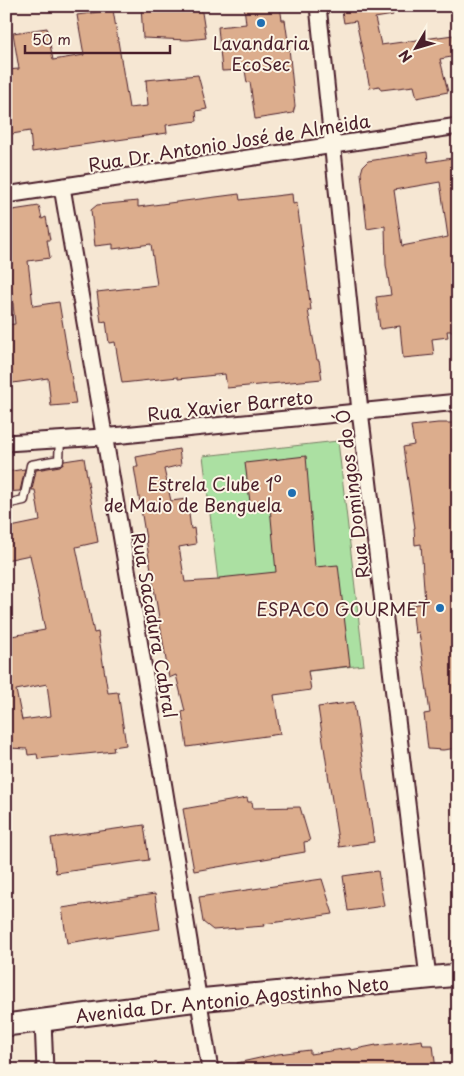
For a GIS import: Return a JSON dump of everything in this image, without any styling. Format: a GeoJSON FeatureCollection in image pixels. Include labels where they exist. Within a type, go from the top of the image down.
{"type":"FeatureCollection","features":[{"type":"Feature","properties":{"kind":"street","name":"Rua Domingos do Ó"},"geometry":{"type":"LineString","coordinates":[[318,6],[360,411],[428,978]]}},
{"type":"Feature","properties":{"kind":"street","name":"Rua Dr. Antonio José de Almeida"},"geometry":{"type":"LineString","coordinates":[[6,195],[458,126]]}},
{"type":"Feature","properties":{"kind":"street","name":"Rua Sacadura Cabral"},"geometry":{"type":"LineString","coordinates":[[62,187],[210,1070]]}},
{"type":"Feature","properties":{"kind":"street","name":"Rua Xavier Barreto"},"geometry":{"type":"LineString","coordinates":[[6,443],[60,440],[458,402]]}},
{"type":"Feature","properties":{"kind":"street","name":"Avenida Dr. Antonio Agostinho Neto"},"geometry":{"type":"LineString","coordinates":[[6,1025],[198,1000],[458,975]]}},
{"type":"Feature","properties":{"kind":"street"},"geometry":{"type":"LineString","coordinates":[[44,1021],[46,1070]]}},
{"type":"Feature","properties":{"kind":"lane"},"geometry":{"type":"LineString","coordinates":[[6,504],[24,500],[31,465],[59,460],[60,440]]}},
{"type":"Feature","properties":{"kind":"green space"},"geometry":{"type":"Polygon","coordinates":[[[338,441],[364,665],[230,680],[203,456],[338,441]]]}},
{"type":"Feature","properties":{"kind":"building"},"geometry":{"type":"Polygon","coordinates":[[[141,6],[201,6],[206,38],[188,40],[143,38],[141,6]]]}},
{"type":"Feature","properties":{"kind":"building"},"geometry":{"type":"Polygon","coordinates":[[[244,6],[280,6],[282,20],[285,20],[289,48],[295,106],[293,113],[255,119],[250,82],[247,83],[245,70],[222,71],[218,27],[246,24],[244,6]]]}},
{"type":"Feature","properties":{"kind":"building"},"geometry":{"type":"Polygon","coordinates":[[[341,6],[392,6],[393,15],[375,18],[381,45],[453,35],[457,56],[440,59],[448,92],[417,98],[414,86],[381,90],[379,86],[370,88],[356,21],[344,23],[341,6]]]}},
{"type":"Feature","properties":{"kind":"building"},"geometry":{"type":"Polygon","coordinates":[[[113,10],[129,108],[148,106],[146,80],[198,75],[207,109],[196,111],[197,121],[166,125],[167,133],[32,152],[30,131],[6,135],[6,70],[19,69],[13,33],[47,28],[53,60],[84,55],[77,15],[113,10]]]}},
{"type":"Feature","properties":{"kind":"building"},"geometry":{"type":"Polygon","coordinates":[[[427,152],[428,162],[458,157],[458,331],[447,331],[448,337],[432,339],[434,355],[403,358],[400,326],[380,329],[376,297],[391,295],[386,265],[385,226],[367,229],[361,173],[363,166],[368,161],[427,152]],[[440,182],[394,190],[402,246],[448,237],[440,182]]]}},
{"type":"Feature","properties":{"kind":"building"},"geometry":{"type":"Polygon","coordinates":[[[239,194],[240,200],[292,194],[293,204],[297,203],[311,310],[308,310],[322,379],[227,388],[225,374],[122,383],[115,342],[109,343],[106,321],[101,322],[97,292],[157,285],[151,244],[113,249],[113,244],[95,246],[91,210],[97,205],[138,201],[138,207],[239,194]]]}},
{"type":"Feature","properties":{"kind":"building"},"geometry":{"type":"Polygon","coordinates":[[[39,206],[42,219],[46,217],[50,240],[47,240],[50,258],[28,261],[33,306],[59,302],[76,404],[51,406],[48,378],[6,384],[6,325],[15,324],[9,264],[6,264],[6,211],[39,206]]]}},
{"type":"Feature","properties":{"kind":"building"},"geometry":{"type":"Polygon","coordinates":[[[458,423],[458,547],[453,547],[458,596],[458,748],[443,750],[428,749],[424,714],[430,713],[419,632],[415,633],[412,605],[425,603],[421,544],[415,545],[415,528],[403,447],[414,445],[411,426],[458,423]]]}},
{"type":"Feature","properties":{"kind":"building"},"geometry":{"type":"Polygon","coordinates":[[[179,449],[181,465],[164,469],[171,501],[187,499],[191,529],[194,528],[196,544],[179,547],[185,582],[219,580],[219,578],[276,572],[270,507],[251,510],[245,463],[306,456],[315,567],[338,565],[350,666],[308,671],[311,690],[274,695],[280,734],[187,747],[182,712],[185,711],[176,675],[169,678],[134,467],[138,467],[136,457],[179,449]]]}},
{"type":"Feature","properties":{"kind":"building"},"geometry":{"type":"Polygon","coordinates":[[[84,458],[98,542],[76,547],[94,633],[98,632],[108,693],[118,692],[126,745],[113,747],[114,751],[38,759],[37,754],[28,755],[27,749],[9,748],[8,742],[6,743],[6,637],[45,630],[30,555],[6,560],[6,528],[40,521],[35,490],[32,490],[36,470],[60,466],[64,461],[84,458]],[[47,684],[16,690],[22,720],[51,716],[47,684]]]}},
{"type":"Feature","properties":{"kind":"building"},"geometry":{"type":"Polygon","coordinates":[[[25,469],[20,491],[6,492],[6,472],[25,469]]]}},
{"type":"Feature","properties":{"kind":"building"},"geometry":{"type":"Polygon","coordinates":[[[354,702],[374,842],[339,847],[318,707],[354,702]]]}},
{"type":"Feature","properties":{"kind":"building"},"geometry":{"type":"Polygon","coordinates":[[[247,798],[248,802],[252,802],[253,808],[300,807],[310,841],[304,842],[305,852],[194,871],[183,809],[247,798]]]}},
{"type":"Feature","properties":{"kind":"building"},"geometry":{"type":"Polygon","coordinates":[[[144,825],[149,860],[56,873],[51,838],[144,825]]]}},
{"type":"Feature","properties":{"kind":"building"},"geometry":{"type":"Polygon","coordinates":[[[378,871],[384,906],[348,911],[343,876],[378,871]]]}},
{"type":"Feature","properties":{"kind":"building"},"geometry":{"type":"Polygon","coordinates":[[[322,879],[333,914],[264,924],[265,926],[213,930],[203,922],[199,897],[322,879]]]}},
{"type":"Feature","properties":{"kind":"building"},"geometry":{"type":"Polygon","coordinates":[[[155,894],[160,929],[67,943],[62,908],[155,894]]]}},
{"type":"Feature","properties":{"kind":"building"},"geometry":{"type":"Polygon","coordinates":[[[422,1040],[423,1045],[433,1045],[436,1070],[238,1070],[237,1063],[278,1054],[310,1050],[310,1054],[422,1040]]]}},
{"type":"Feature","properties":{"kind":"place","name":"Lavandaria EcoSec"},"geometry":{"type":"Point","coordinates":[261,23]}},
{"type":"Feature","properties":{"kind":"place","name":"Estrela Clube 1º de Maio de Benguela"},"geometry":{"type":"Point","coordinates":[292,493]}},
{"type":"Feature","properties":{"kind":"place","name":"ESPACO GOURMET"},"geometry":{"type":"Point","coordinates":[440,608]}}]}
